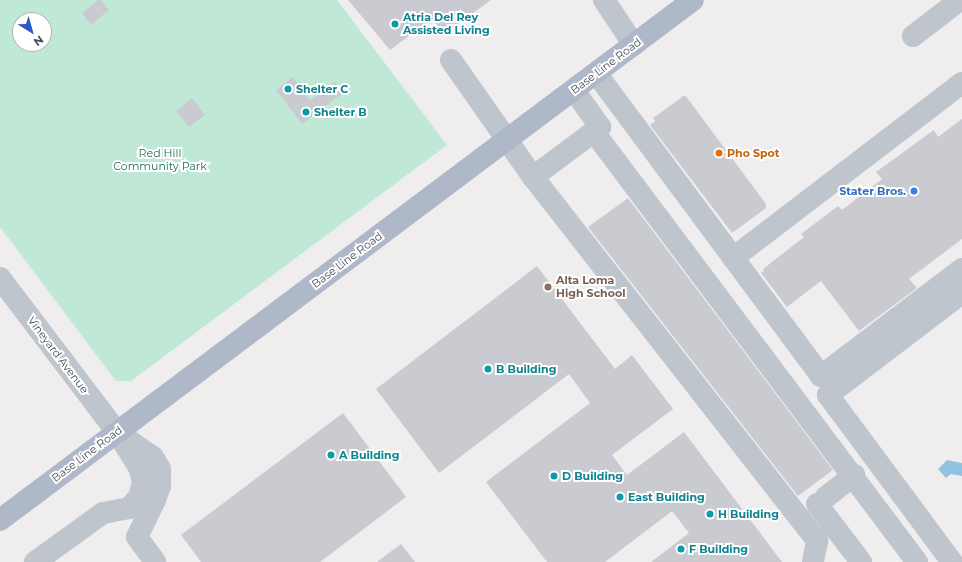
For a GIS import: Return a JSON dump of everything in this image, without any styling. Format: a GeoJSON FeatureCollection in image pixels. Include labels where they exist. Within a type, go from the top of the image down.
{"type":"FeatureCollection","features":[{"type":"Feature","properties":{"kind":"main road","name":"Base Line Road"},"geometry":{"type":"LineString","coordinates":[[0,520],[693,0]]}},
{"type":"Feature","properties":{"kind":"street"},"geometry":{"type":"LineString","coordinates":[[604,0],[634,45]]}},
{"type":"Feature","properties":{"kind":"street"},"geometry":{"type":"LineString","coordinates":[[913,36],[960,0]]}},
{"type":"Feature","properties":{"kind":"street"},"geometry":{"type":"LineString","coordinates":[[451,60],[506,141],[533,177],[817,541],[813,562]]}},
{"type":"Feature","properties":{"kind":"street"},"geometry":{"type":"LineString","coordinates":[[596,73],[821,376],[962,269]]}},
{"type":"Feature","properties":{"kind":"street"},"geometry":{"type":"LineString","coordinates":[[733,258],[962,83]]}},
{"type":"Feature","properties":{"kind":"street"},"geometry":{"type":"LineString","coordinates":[[533,177],[600,128],[574,90]]}},
{"type":"Feature","properties":{"kind":"street"},"geometry":{"type":"LineString","coordinates":[[594,132],[854,475],[917,562]]}},
{"type":"Feature","properties":{"kind":"street","name":"Vineyard Avenue"},"geometry":{"type":"LineString","coordinates":[[0,278],[117,432]]}},
{"type":"Feature","properties":{"kind":"street"},"geometry":{"type":"LineString","coordinates":[[952,562],[828,395],[962,293]]}},
{"type":"Feature","properties":{"kind":"street"},"geometry":{"type":"LineString","coordinates":[[36,562],[102,513],[129,508],[139,497],[143,483],[140,469],[117,432]]}},
{"type":"Feature","properties":{"kind":"street"},"geometry":{"type":"LineString","coordinates":[[117,432],[153,457],[160,469],[160,486],[137,537],[155,562]]}},
{"type":"Feature","properties":{"kind":"street"},"geometry":{"type":"LineString","coordinates":[[854,475],[822,500],[861,562]]}},
{"type":"Feature","properties":{"kind":"green space","name":"Red Hill Community Park"},"geometry":{"type":"Polygon","coordinates":[[[0,0],[337,0],[447,145],[131,381],[116,381],[0,227],[0,0]]]}},
{"type":"Feature","properties":{"kind":"water"},"geometry":{"type":"Polygon","coordinates":[[[947,460],[962,463],[962,476],[951,474],[946,478],[938,469],[947,460]]]}},
{"type":"Feature","properties":{"kind":"building"},"geometry":{"type":"Polygon","coordinates":[[[98,0],[101,0],[109,10],[91,25],[82,13],[98,0]]]}},
{"type":"Feature","properties":{"kind":"building","name":"Atria Del Rey Assisted Living"},"geometry":{"type":"Polygon","coordinates":[[[348,0],[491,0],[444,34],[433,20],[429,21],[390,50],[348,0]]]}},
{"type":"Feature","properties":{"kind":"building"},"geometry":{"type":"Polygon","coordinates":[[[293,77],[310,100],[335,82],[343,93],[302,124],[276,90],[293,77]]]}},
{"type":"Feature","properties":{"kind":"building"},"geometry":{"type":"Polygon","coordinates":[[[685,95],[766,204],[766,208],[732,233],[650,125],[655,121],[653,118],[685,95]]]}},
{"type":"Feature","properties":{"kind":"building"},"geometry":{"type":"Polygon","coordinates":[[[192,98],[205,115],[189,127],[176,111],[192,98]]]}},
{"type":"Feature","properties":{"kind":"building"},"geometry":{"type":"Polygon","coordinates":[[[962,119],[962,239],[909,279],[917,288],[859,331],[821,281],[787,307],[761,273],[764,271],[763,269],[804,237],[801,234],[838,206],[842,210],[882,179],[876,172],[934,130],[938,137],[962,119]]]}},
{"type":"Feature","properties":{"kind":"building"},"geometry":{"type":"Polygon","coordinates":[[[628,198],[833,470],[798,496],[588,227],[628,198]]]}},
{"type":"Feature","properties":{"kind":"building"},"geometry":{"type":"Polygon","coordinates":[[[537,266],[615,369],[632,355],[673,409],[612,455],[627,475],[684,432],[782,562],[651,562],[689,533],[672,511],[605,562],[547,562],[486,482],[590,403],[569,374],[439,473],[376,389],[537,266]]]}},
{"type":"Feature","properties":{"kind":"building","name":"A Building"},"geometry":{"type":"Polygon","coordinates":[[[343,413],[406,497],[320,562],[201,562],[181,535],[343,413]]]}},
{"type":"Feature","properties":{"kind":"building"},"geometry":{"type":"Polygon","coordinates":[[[401,544],[415,562],[377,562],[401,544]]]}},
{"type":"Feature","properties":{"kind":"place","name":"Atria Del Rey Assisted Living"},"geometry":{"type":"Point","coordinates":[395,24]}},
{"type":"Feature","properties":{"kind":"place","name":"Shelter C"},"geometry":{"type":"Point","coordinates":[288,89]}},
{"type":"Feature","properties":{"kind":"place","name":"Shelter B"},"geometry":{"type":"Point","coordinates":[306,112]}},
{"type":"Feature","properties":{"kind":"place","name":"Pho Spot"},"geometry":{"type":"Point","coordinates":[719,153]}},
{"type":"Feature","properties":{"kind":"place","name":"Stater Bros."},"geometry":{"type":"Point","coordinates":[914,191]}},
{"type":"Feature","properties":{"kind":"place","name":"Alta Loma High School"},"geometry":{"type":"Point","coordinates":[548,287]}},
{"type":"Feature","properties":{"kind":"place","name":"B Building"},"geometry":{"type":"Point","coordinates":[488,369]}},
{"type":"Feature","properties":{"kind":"place","name":"A Building"},"geometry":{"type":"Point","coordinates":[331,455]}},
{"type":"Feature","properties":{"kind":"place","name":"D Building"},"geometry":{"type":"Point","coordinates":[554,476]}},
{"type":"Feature","properties":{"kind":"place","name":"East Building"},"geometry":{"type":"Point","coordinates":[620,497]}},
{"type":"Feature","properties":{"kind":"place","name":"H Building"},"geometry":{"type":"Point","coordinates":[710,514]}},
{"type":"Feature","properties":{"kind":"place","name":"F Building"},"geometry":{"type":"Point","coordinates":[681,549]}}]}
